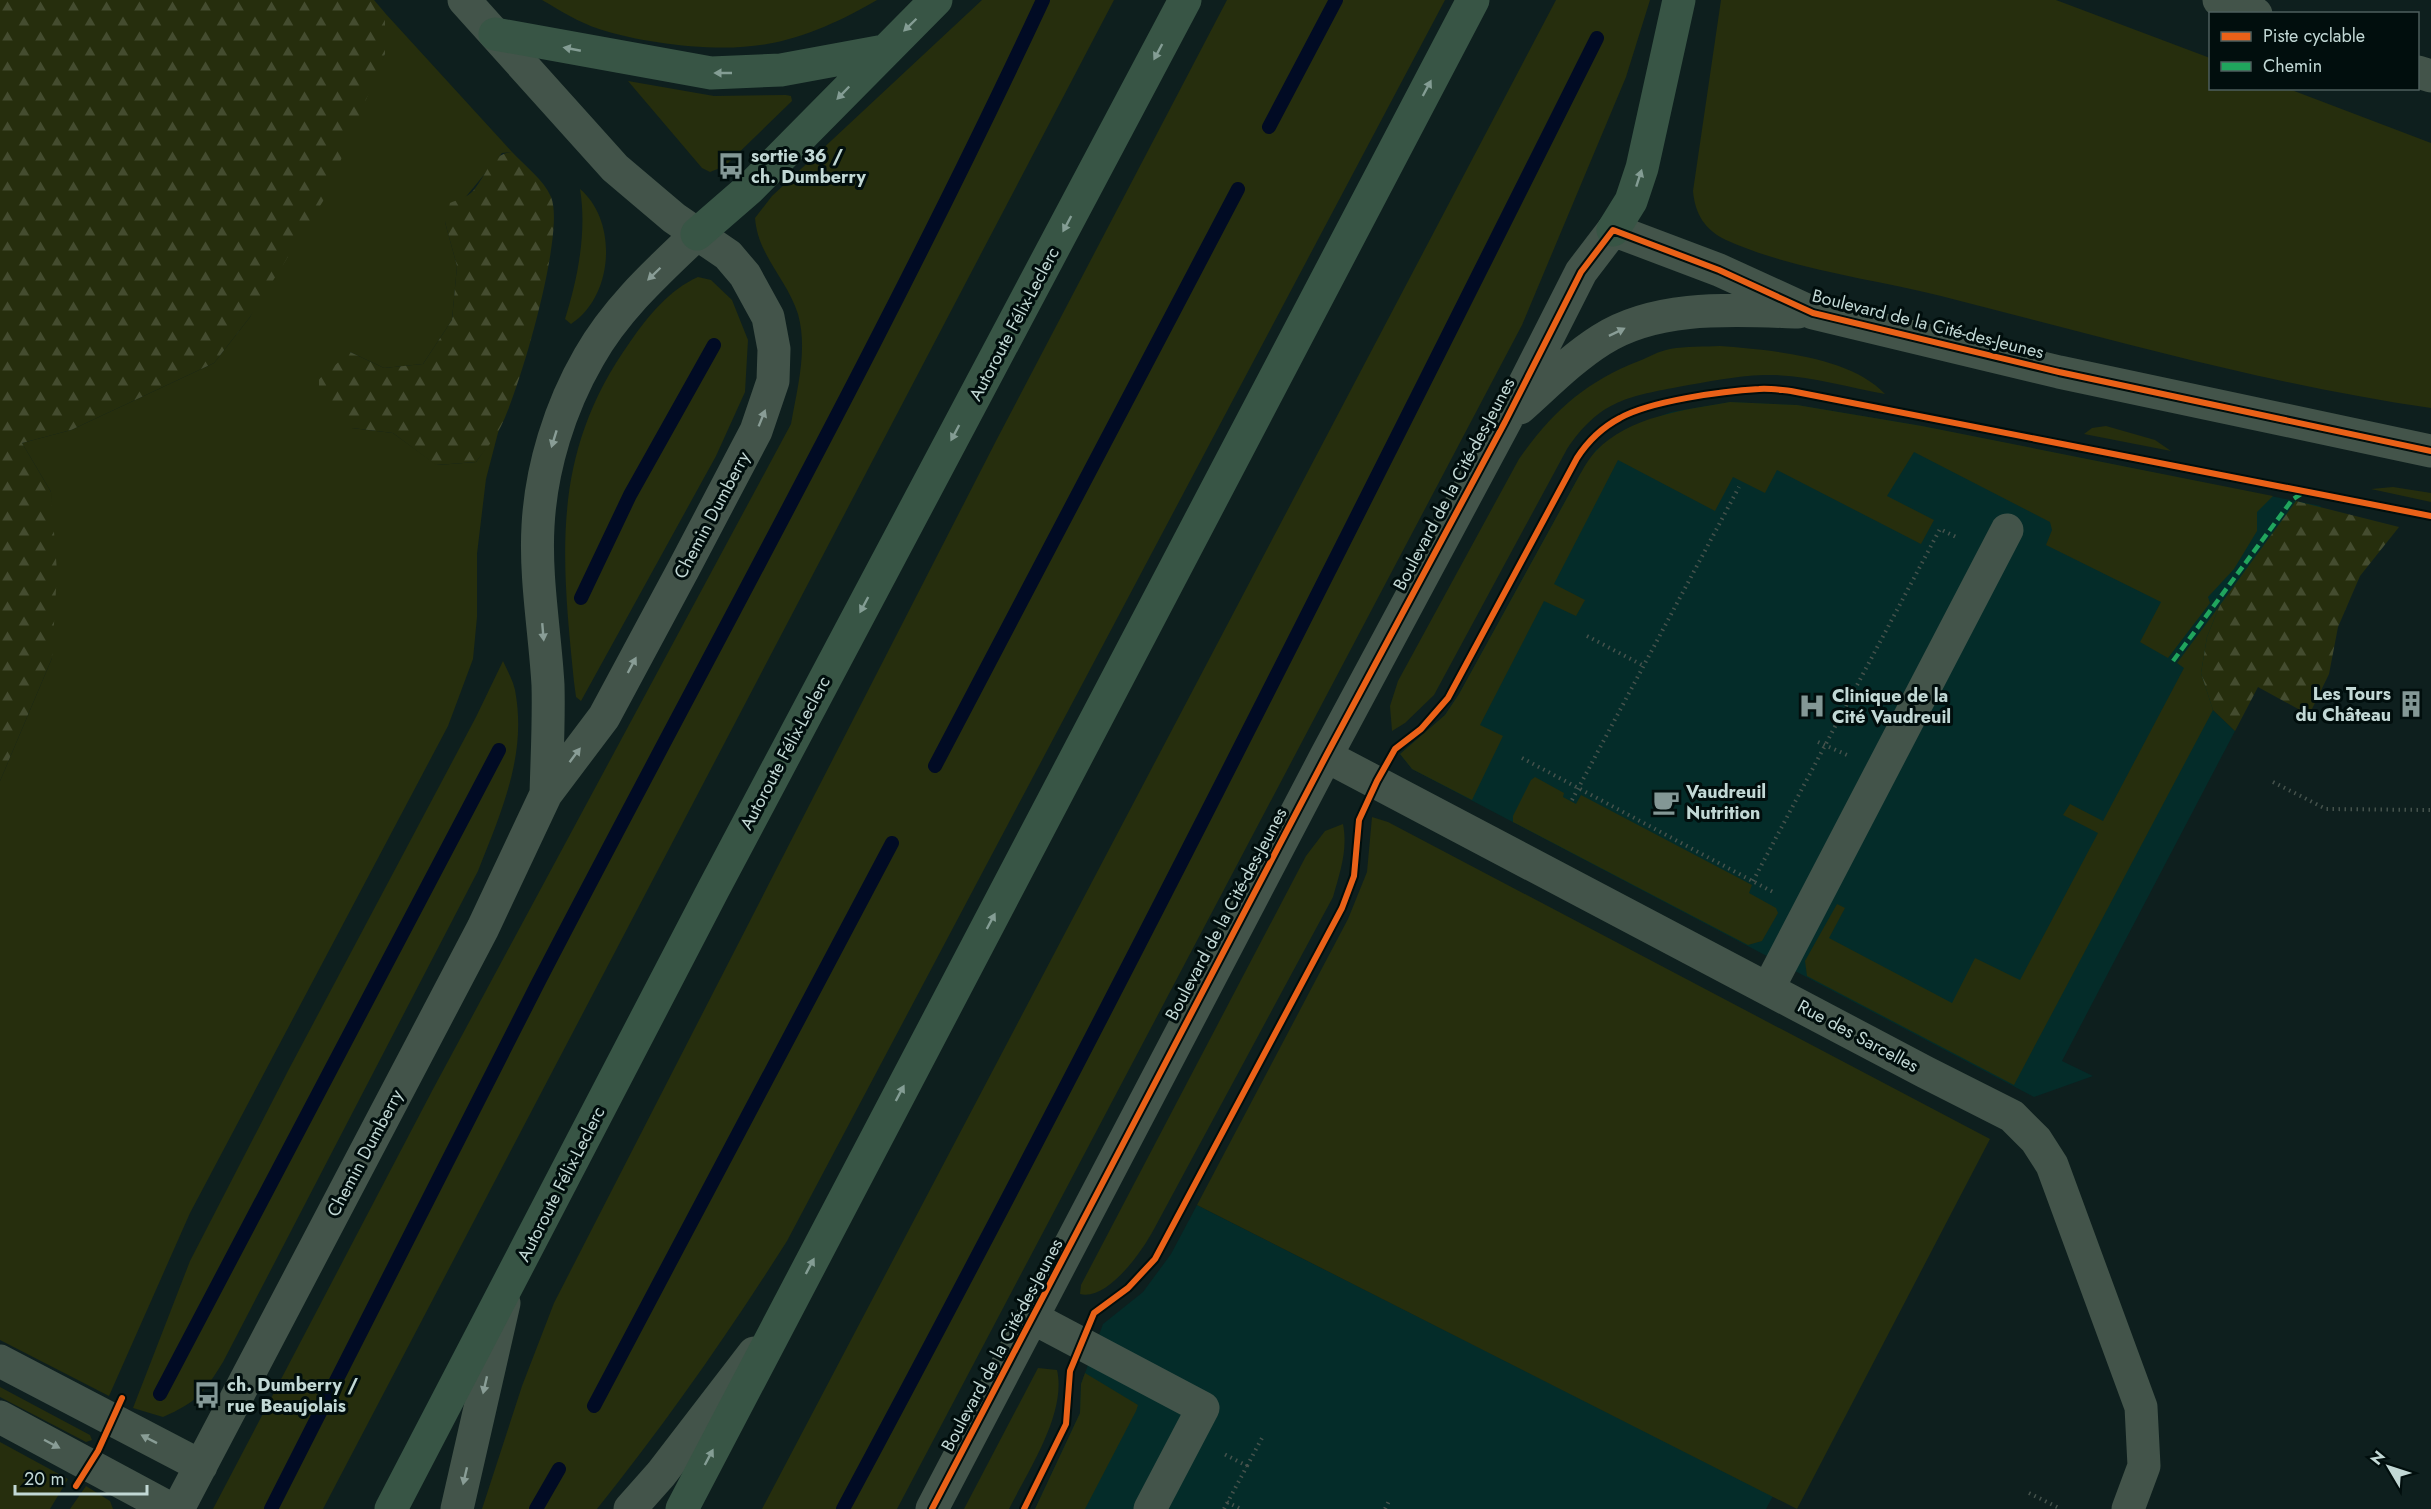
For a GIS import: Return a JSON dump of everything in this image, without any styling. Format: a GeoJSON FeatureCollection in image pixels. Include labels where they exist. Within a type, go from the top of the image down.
{"type":"FeatureCollection","features":[{"type":"Feature","properties":{"kind":"highway"},"geometry":{"type":"LineString","coordinates":[[697,234],[750,188],[936,0]]}},
{"type":"Feature","properties":{"kind":"highway","name":"Autoroute Félix-Leclerc"},"geometry":{"type":"LineString","coordinates":[[391,1509],[713,890],[1185,0]]}},
{"type":"Feature","properties":{"kind":"highway"},"geometry":{"type":"LineString","coordinates":[[682,1509],[1473,0]]}},
{"type":"Feature","properties":{"kind":"highway"},"geometry":{"type":"LineString","coordinates":[[1613,230],[1631,201],[1642,168],[1679,0]]}},
{"type":"Feature","properties":{"kind":"highway"},"geometry":{"type":"LineString","coordinates":[[495,34],[711,73],[781,70],[884,51]]}},
{"type":"Feature","properties":{"kind":"street","name":"Chemin Dumberry"},"geometry":{"type":"LineString","coordinates":[[178,1509],[483,928],[546,794],[604,717],[756,431],[770,394],[774,349],[768,317],[759,296],[728,255],[697,234],[615,168],[464,0]]}},
{"type":"Feature","properties":{"kind":"street"},"geometry":{"type":"LineString","coordinates":[[2219,0],[2251,12]]}},
{"type":"Feature","properties":{"kind":"street","name":"Boulevard de la Cité-des-Jeunes"},"geometry":{"type":"LineString","coordinates":[[932,1509],[1326,756],[1505,422],[1581,272],[1613,230],[1719,270],[1813,313],[2059,372],[2431,451]]}},
{"type":"Feature","properties":{"kind":"street","name":"Chemin Dumberry"},"geometry":{"type":"LineString","coordinates":[[546,794],[548,683],[538,526],[543,483],[553,440],[577,379],[600,340],[632,297],[697,234]]}},
{"type":"Feature","properties":{"kind":"street"},"geometry":{"type":"LineString","coordinates":[[1505,422],[1568,365],[1601,340],[1632,325],[1666,315],[1712,312],[1813,313]]}},
{"type":"Feature","properties":{"kind":"street"},"geometry":{"type":"LineString","coordinates":[[1768,988],[2007,530]]}},
{"type":"Feature","properties":{"kind":"street","name":"Rue des Sarcelles"},"geometry":{"type":"LineString","coordinates":[[1326,756],[2012,1116],[2044,1149],[2068,1202],[2141,1407],[2145,1448],[2144,1466],[2128,1509]]}},
{"type":"Feature","properties":{"kind":"street"},"geometry":{"type":"LineString","coordinates":[[457,1509],[508,1287]]}},
{"type":"Feature","properties":{"kind":"street"},"geometry":{"type":"LineString","coordinates":[[630,1509],[661,1474],[787,1310]]}},
{"type":"Feature","properties":{"kind":"street"},"geometry":{"type":"LineString","coordinates":[[1033,1318],[1203,1408],[1150,1509]]}},
{"type":"Feature","properties":{"kind":"street"},"geometry":{"type":"LineString","coordinates":[[0,1361],[201,1466]]}},
{"type":"Feature","properties":{"kind":"street"},"geometry":{"type":"LineString","coordinates":[[0,1417],[171,1509]]}},
{"type":"Feature","properties":{"kind":"path"},"geometry":{"type":"LineString","coordinates":[[1572,800],[1738,487]]}},
{"type":"Feature","properties":{"kind":"path"},"geometry":{"type":"LineString","coordinates":[[1522,758],[1753,881],[1940,529]]}},
{"type":"Feature","properties":{"kind":"path"},"geometry":{"type":"LineString","coordinates":[[1587,636],[1644,666]]}},
{"type":"Feature","properties":{"kind":"path"},"geometry":{"type":"LineString","coordinates":[[1818,742],[1825,745]]}},
{"type":"Feature","properties":{"kind":"path"},"geometry":{"type":"LineString","coordinates":[[2272,782],[2326,809],[2431,810]]}},
{"type":"Feature","properties":{"kind":"path"},"geometry":{"type":"LineString","coordinates":[[1224,1509],[1262,1438]]}},
{"type":"Feature","properties":{"kind":"path"},"geometry":{"type":"LineString","coordinates":[[1222,1453],[1247,1466]]}},
{"type":"Feature","properties":{"kind":"path"},"geometry":{"type":"LineString","coordinates":[[2029,1493],[2061,1509]]}},
{"type":"Feature","properties":{"kind":"path"},"geometry":{"type":"LineString","coordinates":[[1385,1509],[1389,1501]]}},
{"type":"Feature","properties":{"kind":"path"},"geometry":{"type":"LineString","coordinates":[[1227,1502],[1241,1509]]}},
{"type":"Feature","properties":{"kind":"shaded area"},"geometry":{"type":"Polygon","coordinates":[[[1730,402],[1797,405],[1922,426],[2321,506],[2213,710],[2235,731],[2062,1061],[2093,1076],[2034,1097],[1412,769],[1400,754],[1445,715],[1459,694],[1578,478],[1596,450],[1626,429],[1671,412],[1730,402]]]}},
{"type":"Feature","properties":{"kind":"shaded area"},"geometry":{"type":"Polygon","coordinates":[[[1197,1205],[1773,1496],[1766,1509],[1035,1509],[1080,1413],[1081,1384],[1103,1324],[1143,1292],[1171,1254],[1197,1205]]]}},
{"type":"Feature","properties":{"kind":"green space"},"geometry":{"type":"Polygon","coordinates":[[[0,0],[374,0],[385,13],[385,54],[325,198],[250,317],[214,363],[71,430],[22,443],[51,492],[57,572],[52,658],[0,781],[0,0]]]}},
{"type":"Feature","properties":{"kind":"green space"},"geometry":{"type":"Polygon","coordinates":[[[542,0],[877,0],[838,21],[795,37],[767,44],[727,48],[683,46],[618,34],[584,23],[542,0]]]}},
{"type":"Feature","properties":{"kind":"green space"},"geometry":{"type":"Polygon","coordinates":[[[982,0],[1114,0],[323,1509],[213,1509],[432,1091],[791,424],[801,369],[801,328],[793,301],[761,244],[755,218],[772,196],[982,0]]]}},
{"type":"Feature","properties":{"kind":"green space"},"geometry":{"type":"Polygon","coordinates":[[[1227,0],[1445,0],[787,1241],[696,1378],[597,1509],[482,1509],[522,1386],[554,1303],[997,439],[1227,0]]]}},
{"type":"Feature","properties":{"kind":"green space"},"geometry":{"type":"Polygon","coordinates":[[[1556,0],[1650,0],[1626,77],[1522,325],[897,1509],[762,1509],[1556,0]]]}},
{"type":"Feature","properties":{"kind":"green space"},"geometry":{"type":"Polygon","coordinates":[[[1721,0],[2056,0],[2209,58],[2209,90],[2292,90],[2431,143],[2431,408],[2246,373],[1941,296],[1778,259],[1726,240],[1712,231],[1699,214],[1693,191],[1721,0]]]}},
{"type":"Feature","properties":{"kind":"green space"},"geometry":{"type":"Polygon","coordinates":[[[385,13],[512,152],[502,153],[445,222],[457,266],[452,320],[423,364],[384,368],[350,352],[352,428],[393,433],[437,465],[476,462],[499,429],[486,479],[477,554],[477,617],[473,659],[448,726],[190,1213],[109,1396],[0,1340],[0,781],[52,658],[51,492],[22,443],[71,430],[214,363],[250,317],[385,54],[385,13]]]}},
{"type":"Feature","properties":{"kind":"green space"},"geometry":{"type":"Polygon","coordinates":[[[628,81],[714,96],[786,95],[791,96],[792,101],[725,166],[710,172],[702,168],[628,81]]]}},
{"type":"Feature","properties":{"kind":"green space"},"geometry":{"type":"Polygon","coordinates":[[[512,152],[548,191],[554,215],[552,243],[538,312],[518,382],[495,437],[476,462],[436,465],[393,433],[352,428],[319,402],[319,379],[350,352],[384,368],[423,364],[452,320],[457,266],[445,222],[450,203],[470,194],[498,157],[512,152]]]}},
{"type":"Feature","properties":{"kind":"green space"},"geometry":{"type":"Polygon","coordinates":[[[580,189],[592,203],[601,220],[606,258],[603,277],[596,296],[571,324],[565,319],[574,287],[582,238],[580,189]]]}},
{"type":"Feature","properties":{"kind":"green space"},"geometry":{"type":"Polygon","coordinates":[[[698,277],[711,280],[732,300],[748,340],[745,392],[716,456],[581,701],[576,697],[566,590],[565,547],[574,464],[586,424],[604,383],[630,342],[668,296],[698,277]]]}},
{"type":"Feature","properties":{"kind":"green space"},"geometry":{"type":"Polygon","coordinates":[[[1720,346],[1785,353],[1831,363],[1870,381],[1885,394],[1794,377],[1753,376],[1710,381],[1643,394],[1602,411],[1590,421],[1567,449],[1434,695],[1405,723],[1392,731],[1390,706],[1398,681],[1519,459],[1544,426],[1586,389],[1620,369],[1666,350],[1682,347],[1720,346]]]}},
{"type":"Feature","properties":{"kind":"green space"},"geometry":{"type":"Polygon","coordinates":[[[1730,402],[1797,405],[1922,426],[2273,496],[2257,512],[2257,531],[2234,569],[2208,597],[2210,603],[2168,658],[2140,642],[2161,602],[2046,545],[2052,530],[2050,522],[1914,452],[1887,496],[1934,520],[1921,544],[1777,470],[1765,493],[1733,477],[1715,511],[1618,460],[1554,584],[1585,600],[1576,616],[1544,601],[1480,725],[1503,736],[1472,800],[1412,769],[1400,754],[1445,715],[1459,694],[1593,454],[1609,439],[1641,422],[1658,416],[1730,402]]]}},
{"type":"Feature","properties":{"kind":"green space"},"geometry":{"type":"Polygon","coordinates":[[[2106,426],[2155,440],[2171,451],[2084,434],[2092,428],[2106,426]]]}},
{"type":"Feature","properties":{"kind":"green space"},"geometry":{"type":"Polygon","coordinates":[[[2393,487],[2431,493],[2431,502],[2371,489],[2393,487]]]}},
{"type":"Feature","properties":{"kind":"green space"},"geometry":{"type":"Polygon","coordinates":[[[2296,501],[2399,527],[2360,576],[2338,627],[2329,674],[2309,715],[2258,687],[2235,731],[2213,710],[2201,673],[2207,637],[2220,605],[2296,501]]]}},
{"type":"Feature","properties":{"kind":"green space"},"geometry":{"type":"Polygon","coordinates":[[[2220,605],[2207,637],[2201,673],[2213,710],[2014,1085],[1807,976],[1805,961],[1837,904],[1845,908],[1829,938],[1952,1003],[1975,958],[2020,980],[2098,833],[2063,815],[2070,804],[2103,821],[2184,668],[2177,663],[2220,605]]]}},
{"type":"Feature","properties":{"kind":"green space"},"geometry":{"type":"Polygon","coordinates":[[[503,661],[515,692],[518,719],[517,742],[509,786],[478,871],[216,1373],[204,1390],[192,1401],[163,1417],[133,1408],[190,1261],[476,717],[503,661]]]}},
{"type":"Feature","properties":{"kind":"green space"},"geometry":{"type":"Polygon","coordinates":[[[1535,777],[1564,793],[1563,797],[1576,804],[1581,795],[1752,885],[1749,893],[1776,908],[1778,913],[1762,941],[1748,945],[1513,822],[1513,816],[1531,780],[1535,777]]]}},
{"type":"Feature","properties":{"kind":"green space"},"geometry":{"type":"Polygon","coordinates":[[[1372,817],[1388,822],[1990,1139],[1797,1509],[1197,1205],[1348,919],[1367,872],[1372,817]]]}},
{"type":"Feature","properties":{"kind":"green space"},"geometry":{"type":"Polygon","coordinates":[[[1343,824],[1344,852],[1333,897],[1154,1229],[1133,1261],[1113,1282],[1091,1294],[1080,1294],[1081,1285],[1306,856],[1325,831],[1343,824]]]}},
{"type":"Feature","properties":{"kind":"green space"},"geometry":{"type":"Polygon","coordinates":[[[1038,1368],[1057,1370],[1059,1387],[1051,1423],[1026,1477],[1009,1509],[964,1509],[1038,1368]]]}},
{"type":"Feature","properties":{"kind":"green space"},"geometry":{"type":"Polygon","coordinates":[[[1085,1373],[1138,1405],[1136,1411],[1085,1509],[1035,1509],[1080,1413],[1081,1384],[1085,1373]]]}},
{"type":"Feature","properties":{"kind":"green space"},"geometry":{"type":"Polygon","coordinates":[[[0,1387],[90,1435],[92,1440],[86,1442],[0,1397],[0,1387]]]}},
{"type":"Feature","properties":{"kind":"green space"},"geometry":{"type":"Polygon","coordinates":[[[0,1442],[68,1479],[50,1509],[0,1509],[0,1442]]]}},
{"type":"Feature","properties":{"kind":"green space"},"geometry":{"type":"Polygon","coordinates":[[[86,1486],[110,1501],[113,1509],[70,1509],[86,1486]]]}},
{"type":"Feature","properties":{"kind":"waterway"},"geometry":{"type":"LineString","coordinates":[[271,1509],[537,985],[922,249],[1043,0]]}},
{"type":"Feature","properties":{"kind":"waterway"},"geometry":{"type":"LineString","coordinates":[[1269,127],[1336,0]]}},
{"type":"Feature","properties":{"kind":"waterway"},"geometry":{"type":"LineString","coordinates":[[843,1509],[1131,960],[1597,38]]}},
{"type":"Feature","properties":{"kind":"waterway"},"geometry":{"type":"LineString","coordinates":[[935,766],[1238,189]]}},
{"type":"Feature","properties":{"kind":"waterway"},"geometry":{"type":"LineString","coordinates":[[581,598],[630,495],[714,345]]}},
{"type":"Feature","properties":{"kind":"waterway"},"geometry":{"type":"LineString","coordinates":[[160,1394],[499,750]]}},
{"type":"Feature","properties":{"kind":"waterway"},"geometry":{"type":"LineString","coordinates":[[594,1406],[892,843]]}},
{"type":"Feature","properties":{"kind":"waterway"},"geometry":{"type":"LineString","coordinates":[[536,1509],[559,1469]]}},
{"type":"Feature","properties":{"kind":"marked path"},"geometry":{"type":"LineString","coordinates":[[2173,661],[2292,500],[2304,492]]}},
{"type":"Feature","properties":{"kind":"cycle path"},"geometry":{"type":"LineString","coordinates":[[932,1509],[1326,756],[1505,422],[1581,272],[1613,230],[1719,270],[1813,313],[2059,372],[2431,451]]}},
{"type":"Feature","properties":{"kind":"cycle path"},"geometry":{"type":"LineString","coordinates":[[1024,1509],[1066,1424],[1070,1371],[1094,1313],[1128,1288],[1155,1259],[1342,908],[1354,876],[1359,820],[1377,781],[1395,749],[1421,729],[1448,698],[1577,458],[1590,441],[1607,426],[1633,412],[1687,398],[1759,389],[1791,391],[2431,516]]}},
{"type":"Feature","properties":{"kind":"cycle path"},"geometry":{"type":"LineString","coordinates":[[76,1486],[98,1451],[122,1398]]}},
{"type":"Feature","properties":{"kind":"place","name":"sortie 36 / ch. Dumberry"},"geometry":{"type":"Point","coordinates":[731,166]}},
{"type":"Feature","properties":{"kind":"place","name":"Les Tours du Château"},"geometry":{"type":"Point","coordinates":[2411,704]}},
{"type":"Feature","properties":{"kind":"place","name":"Clinique de la Cité Vaudreuil"},"geometry":{"type":"Point","coordinates":[1812,706]}},
{"type":"Feature","properties":{"kind":"place","name":"Vaudreuil Nutrition"},"geometry":{"type":"Point","coordinates":[1666,802]}},
{"type":"Feature","properties":{"kind":"place","name":"ch. Dumberry / rue Beaujolais"},"geometry":{"type":"Point","coordinates":[207,1395]}}]}
